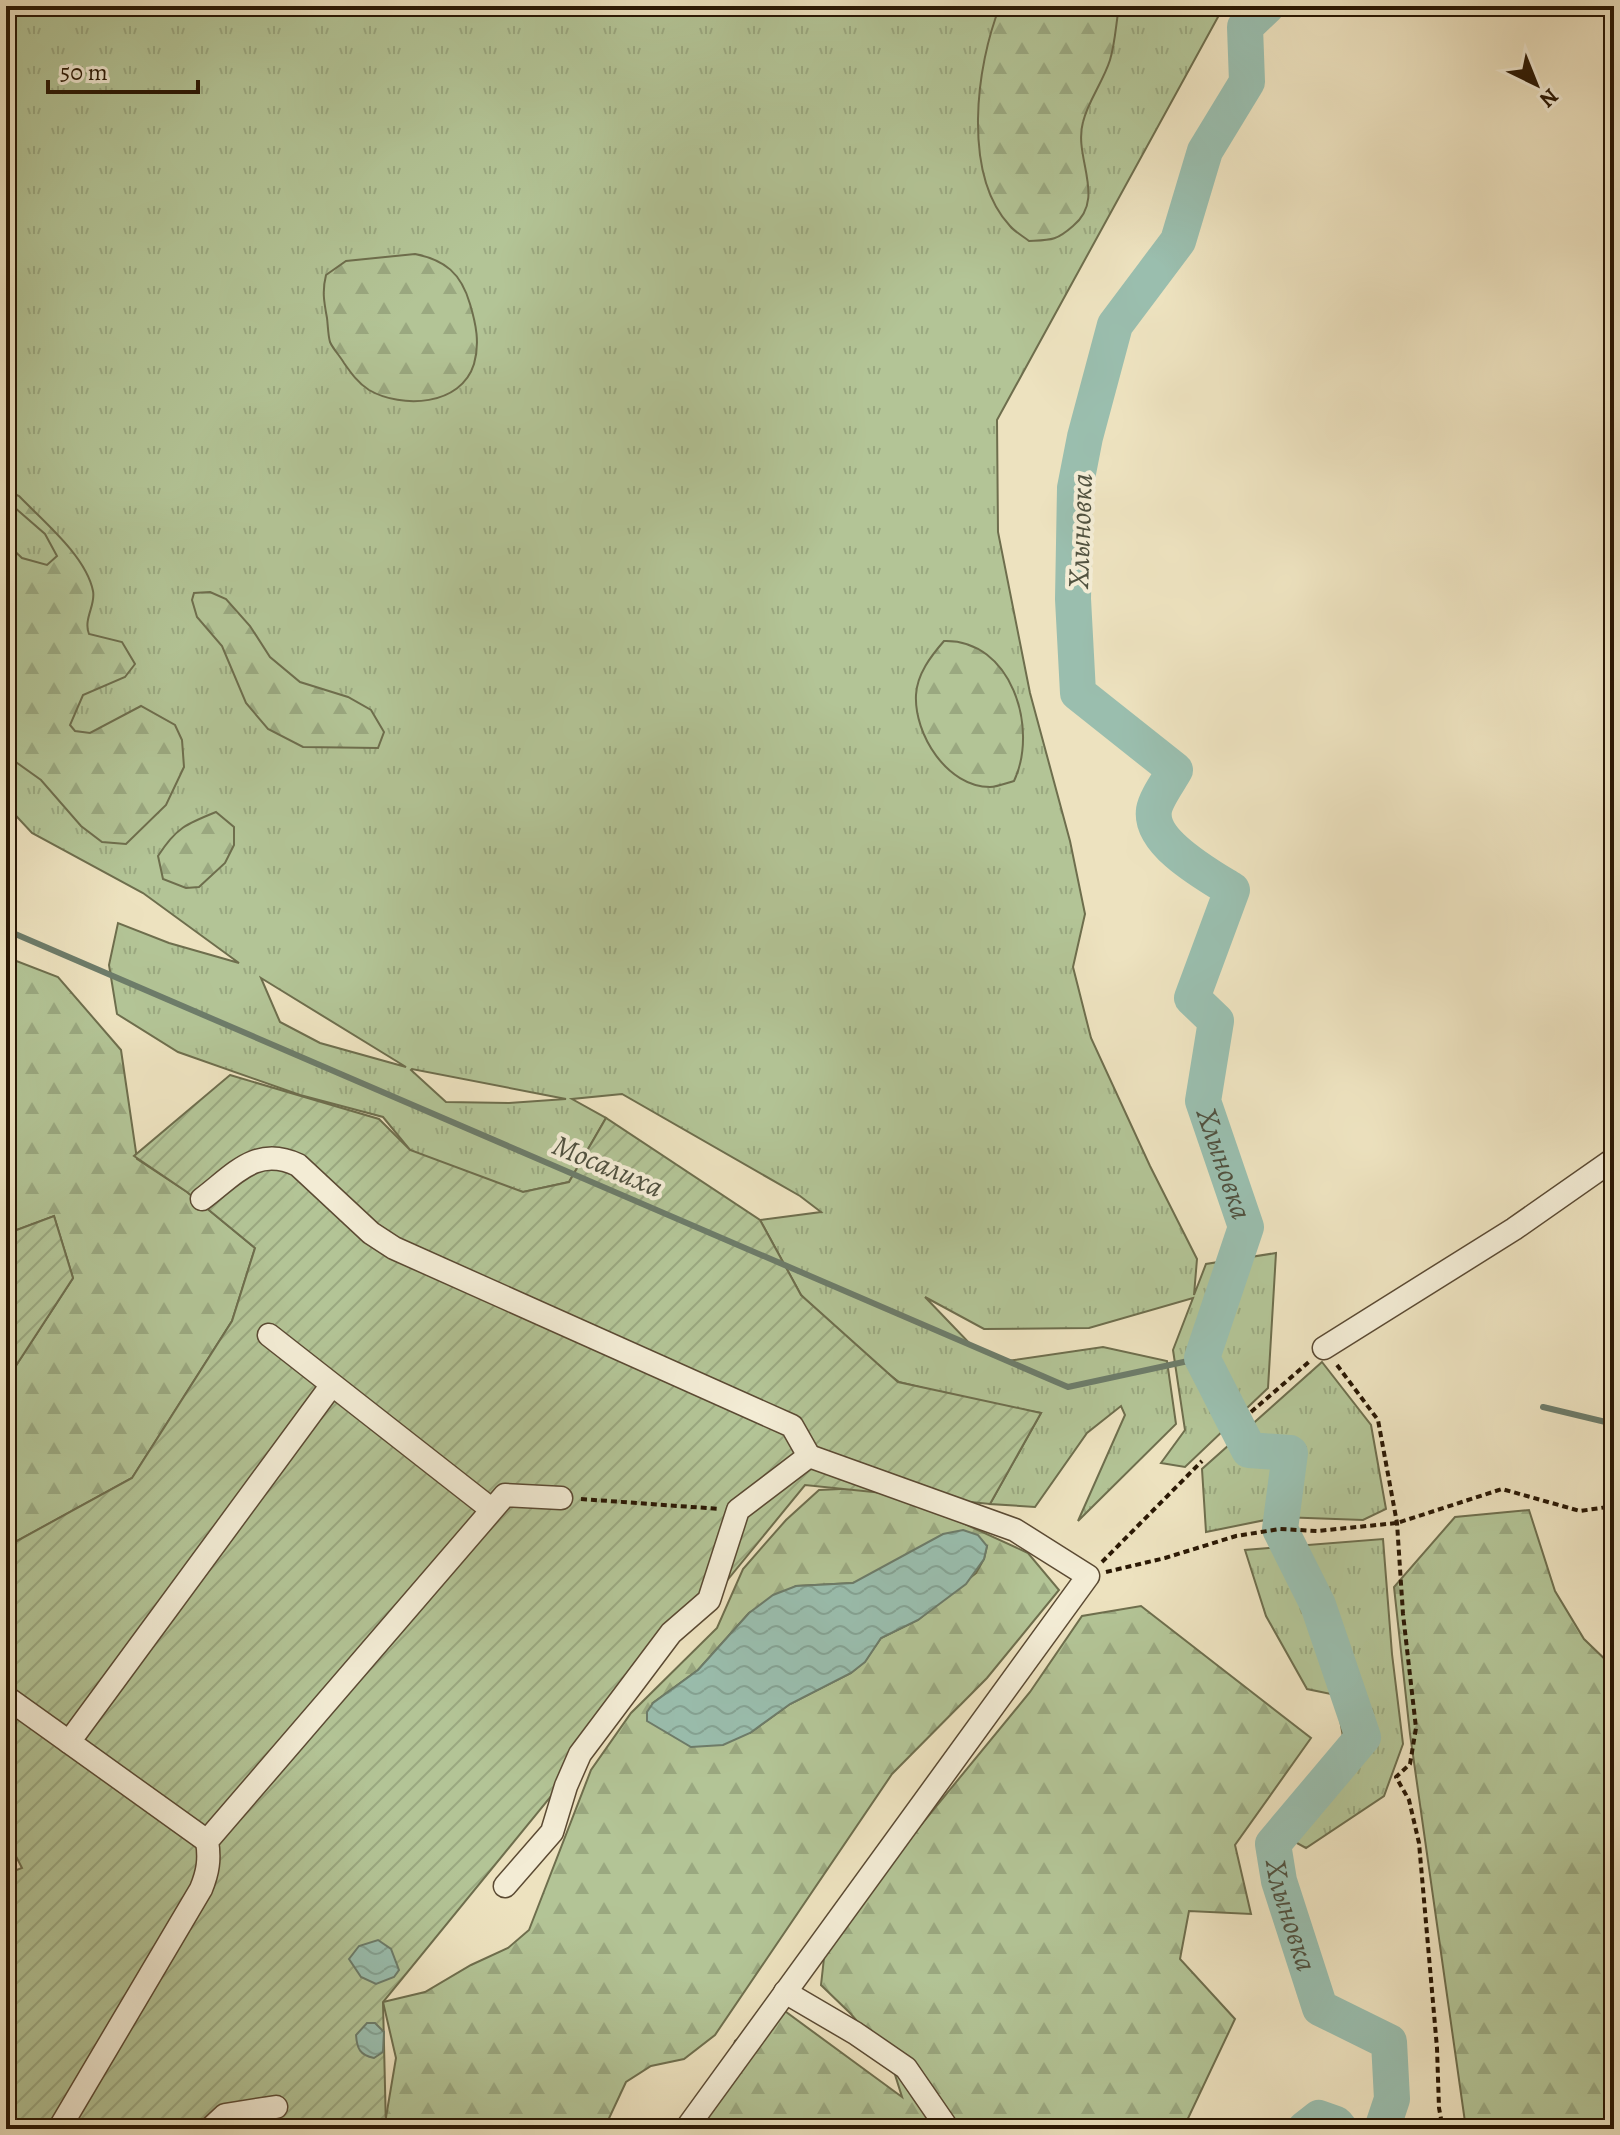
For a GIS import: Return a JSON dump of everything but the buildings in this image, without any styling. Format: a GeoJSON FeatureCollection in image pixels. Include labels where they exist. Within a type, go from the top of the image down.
{"type":"FeatureCollection","features":[{"type":"Feature","properties":{"kind":"street"},"geometry":{"type":"LineString","coordinates":[[202,1199],[255,1159],[284,1159],[298,1165],[371,1233],[394,1248],[792,1426],[809,1456],[1015,1530],[1088,1576],[686,2129]]}},
{"type":"Feature","properties":{"kind":"street"},"geometry":{"type":"LineString","coordinates":[[1324,1348],[1514,1229],[1614,1159]]}},
{"type":"Feature","properties":{"kind":"street"},"geometry":{"type":"LineString","coordinates":[[269,1335],[491,1509]]}},
{"type":"Feature","properties":{"kind":"street"},"geometry":{"type":"LineString","coordinates":[[69,1742],[331,1386]]}},
{"type":"Feature","properties":{"kind":"street"},"geometry":{"type":"LineString","coordinates":[[505,1886],[552,1832],[580,1754],[671,1633],[709,1600],[738,1510],[809,1456]]}},
{"type":"Feature","properties":{"kind":"street"},"geometry":{"type":"LineString","coordinates":[[59,2129],[201,1889],[208,1865],[207,1841],[505,1495],[561,1498]]}},
{"type":"Feature","properties":{"kind":"street"},"geometry":{"type":"LineString","coordinates":[[6,1697],[207,1841]]}},
{"type":"Feature","properties":{"kind":"street"},"geometry":{"type":"LineString","coordinates":[[785,1992],[855,2033],[906,2068],[948,2129]]}},
{"type":"Feature","properties":{"kind":"street"},"geometry":{"type":"LineString","coordinates":[[210,2129],[225,2115],[276,2107]]}},
{"type":"Feature","properties":{"kind":"path"},"geometry":{"type":"LineString","coordinates":[[1251,1412],[1324,1348],[1378,1420],[1397,1523],[1403,1614],[1416,1728],[1410,1764],[1396,1777],[1409,1800],[1419,1843],[1443,2129]]}},
{"type":"Feature","properties":{"kind":"path"},"geometry":{"type":"LineString","coordinates":[[1088,1576],[1202,1461]]}},
{"type":"Feature","properties":{"kind":"path"},"geometry":{"type":"LineString","coordinates":[[1088,1576],[1165,1558],[1236,1536],[1280,1529],[1317,1531],[1397,1523],[1502,1489],[1580,1511],[1614,1506]]}},
{"type":"Feature","properties":{"kind":"path"},"geometry":{"type":"LineString","coordinates":[[561,1498],[738,1510]]}},
{"type":"Feature","properties":{"kind":"green space"},"geometry":{"type":"Polygon","coordinates":[[[6,6],[1224,6],[997,420],[998,532],[1030,693],[1070,841],[1085,914],[1073,967],[1091,1038],[1197,1259],[1194,1295],[1206,1264],[1276,1253],[1268,1388],[1185,1467],[1161,1463],[1185,1430],[1173,1350],[1193,1298],[1089,1328],[984,1329],[925,1297],[973,1347],[1007,1361],[1103,1347],[1167,1361],[1176,1424],[1078,1521],[1125,1415],[1121,1406],[1087,1433],[1035,1507],[990,1504],[1041,1413],[979,1402],[899,1382],[840,1337],[801,1295],[760,1220],[821,1212],[800,1196],[622,1094],[572,1099],[606,1118],[569,1182],[523,1192],[475,1179],[410,1150],[383,1117],[300,1095],[178,1052],[117,1014],[109,965],[118,923],[169,943],[239,963],[143,893],[32,833],[6,805],[6,6]],[[261,978],[280,1022],[320,1043],[406,1067],[261,978]],[[412,1069],[446,1102],[509,1103],[566,1099],[412,1069]]]}},
{"type":"Feature","properties":{"kind":"green space"},"geometry":{"type":"Polygon","coordinates":[[[1000,6],[1119,6],[1110,60],[1083,122],[1081,136],[1088,203],[1073,226],[1053,239],[1029,241],[1014,230],[995,204],[985,178],[979,149],[980,88],[1000,6]]]}},
{"type":"Feature","properties":{"kind":"green space"},"geometry":{"type":"Polygon","coordinates":[[[415,254],[443,264],[457,276],[470,304],[477,341],[474,364],[457,388],[444,396],[413,401],[382,396],[369,390],[352,374],[330,342],[324,291],[326,275],[346,261],[415,254]]]}},
{"type":"Feature","properties":{"kind":"green space"},"geometry":{"type":"Polygon","coordinates":[[[6,490],[19,496],[82,565],[93,591],[89,634],[122,642],[135,664],[125,677],[83,695],[70,725],[75,731],[90,733],[141,706],[175,725],[182,740],[184,767],[166,805],[126,844],[102,842],[81,826],[41,780],[6,755],[6,543],[22,558],[47,565],[57,556],[45,534],[6,500],[6,490]]]}},
{"type":"Feature","properties":{"kind":"green space"},"geometry":{"type":"Polygon","coordinates":[[[210,592],[226,599],[250,626],[270,657],[300,682],[348,697],[371,710],[384,732],[378,748],[303,747],[268,729],[246,703],[222,646],[197,617],[192,600],[194,593],[210,592]]]}},
{"type":"Feature","properties":{"kind":"green space"},"geometry":{"type":"Polygon","coordinates":[[[944,641],[967,644],[987,655],[1002,670],[1014,690],[1021,713],[1023,736],[1021,760],[1014,781],[990,787],[974,785],[947,768],[927,741],[917,710],[917,687],[926,666],[944,641]]]}},
{"type":"Feature","properties":{"kind":"green space"},"geometry":{"type":"Polygon","coordinates":[[[216,812],[234,827],[234,845],[225,863],[199,887],[186,888],[163,879],[158,856],[170,839],[182,828],[216,812]]]}},
{"type":"Feature","properties":{"kind":"green space"},"geometry":{"type":"Polygon","coordinates":[[[6,957],[58,977],[121,1050],[137,1159],[187,1192],[255,1248],[232,1321],[132,1478],[6,1547],[6,1381],[73,1278],[54,1216],[6,1234],[6,957]]]}},
{"type":"Feature","properties":{"kind":"green space"},"geometry":{"type":"Polygon","coordinates":[[[230,1075],[379,1119],[410,1150],[523,1192],[569,1182],[606,1118],[760,1220],[801,1295],[898,1382],[1041,1413],[990,1504],[805,1485],[383,2002],[386,2129],[6,2129],[6,1874],[22,1868],[6,1837],[6,1547],[132,1478],[232,1321],[255,1248],[187,1192],[134,1156],[230,1075]]]}},
{"type":"Feature","properties":{"kind":"green space"},"geometry":{"type":"Polygon","coordinates":[[[54,1216],[73,1278],[6,1381],[6,1234],[54,1216]]]}},
{"type":"Feature","properties":{"kind":"green space"},"geometry":{"type":"Polygon","coordinates":[[[1322,1362],[1371,1425],[1386,1509],[1363,1520],[1280,1517],[1206,1532],[1202,1469],[1322,1362]]]}},
{"type":"Feature","properties":{"kind":"green space"},"geometry":{"type":"Polygon","coordinates":[[[884,1487],[1028,1553],[1059,1590],[987,1678],[892,1774],[715,2035],[684,2059],[651,2066],[626,2082],[604,2129],[384,2129],[396,2058],[383,2002],[425,1992],[508,1948],[529,1930],[591,1770],[631,1713],[717,1628],[743,1569],[786,1520],[819,1490],[884,1487]],[[987,1546],[853,1583],[796,1586],[749,1613],[698,1670],[653,1703],[750,1733],[790,1704],[851,1673],[865,1661],[881,1638],[918,1620],[976,1573],[987,1546]]]}},
{"type":"Feature","properties":{"kind":"green space"},"geometry":{"type":"Polygon","coordinates":[[[1529,1510],[1555,1591],[1584,1639],[1614,1668],[1614,2129],[1466,2129],[1410,1734],[1394,1587],[1455,1517],[1529,1510]]]}},
{"type":"Feature","properties":{"kind":"green space"},"geometry":{"type":"Polygon","coordinates":[[[1383,1539],[1403,1744],[1384,1796],[1306,1848],[1273,1830],[1343,1737],[1336,1695],[1307,1689],[1266,1616],[1245,1550],[1383,1539]]]}},
{"type":"Feature","properties":{"kind":"green space"},"geometry":{"type":"Polygon","coordinates":[[[1141,1606],[1311,1738],[1235,1845],[1251,1914],[1189,1911],[1180,1959],[1235,2019],[1183,2129],[696,2129],[721,2082],[735,2041],[782,2009],[902,2097],[891,2062],[851,2014],[821,1985],[825,1949],[852,1909],[1030,1692],[1082,1616],[1141,1606]]]}},
{"type":"Feature","properties":{"kind":"water"},"geometry":{"type":"Polygon","coordinates":[[[963,1530],[978,1535],[987,1546],[984,1559],[966,1584],[918,1620],[881,1638],[865,1662],[851,1673],[790,1704],[750,1733],[723,1745],[691,1747],[647,1721],[647,1712],[653,1703],[698,1670],[749,1613],[773,1595],[796,1586],[853,1583],[943,1534],[963,1530]]]}},
{"type":"Feature","properties":{"kind":"water"},"geometry":{"type":"Polygon","coordinates":[[[378,1940],[391,1949],[399,1970],[394,1977],[376,1984],[361,1977],[349,1959],[359,1946],[378,1940]]]}},
{"type":"Feature","properties":{"kind":"water"},"geometry":{"type":"Polygon","coordinates":[[[367,2023],[375,2023],[384,2032],[383,2052],[374,2058],[362,2053],[357,2044],[356,2035],[367,2023]]]}},
{"type":"Feature","properties":{"kind":"waterway","name":"Хлыновка"},"geometry":{"type":"LineString","coordinates":[[1267,6],[1245,27],[1247,82],[1205,151],[1178,241],[1115,325],[1085,437],[1075,488],[1073,599],[1078,693],[1175,770],[1155,805],[1155,822],[1170,846],[1182,857],[1232,890],[1192,998],[1216,1021],[1203,1101],[1246,1227],[1202,1358],[1249,1450],[1290,1453],[1280,1529],[1318,1605],[1363,1737],[1273,1844],[1279,1881],[1320,2008],[1389,2042],[1392,2099],[1382,2129]]}},
{"type":"Feature","properties":{"kind":"waterway","name":"Мосалиха"},"geometry":{"type":"LineString","coordinates":[[6,930],[1068,1387],[1202,1358]]}},
{"type":"Feature","properties":{"kind":"waterway"},"geometry":{"type":"LineString","coordinates":[[1543,1407],[1614,1424]]}},
{"type":"Feature","properties":{"kind":"waterway","name":"Хлыновка"},"geometry":{"type":"LineString","coordinates":[[1305,2129],[1319,2118],[1336,2124],[1340,2129]]}}]}
